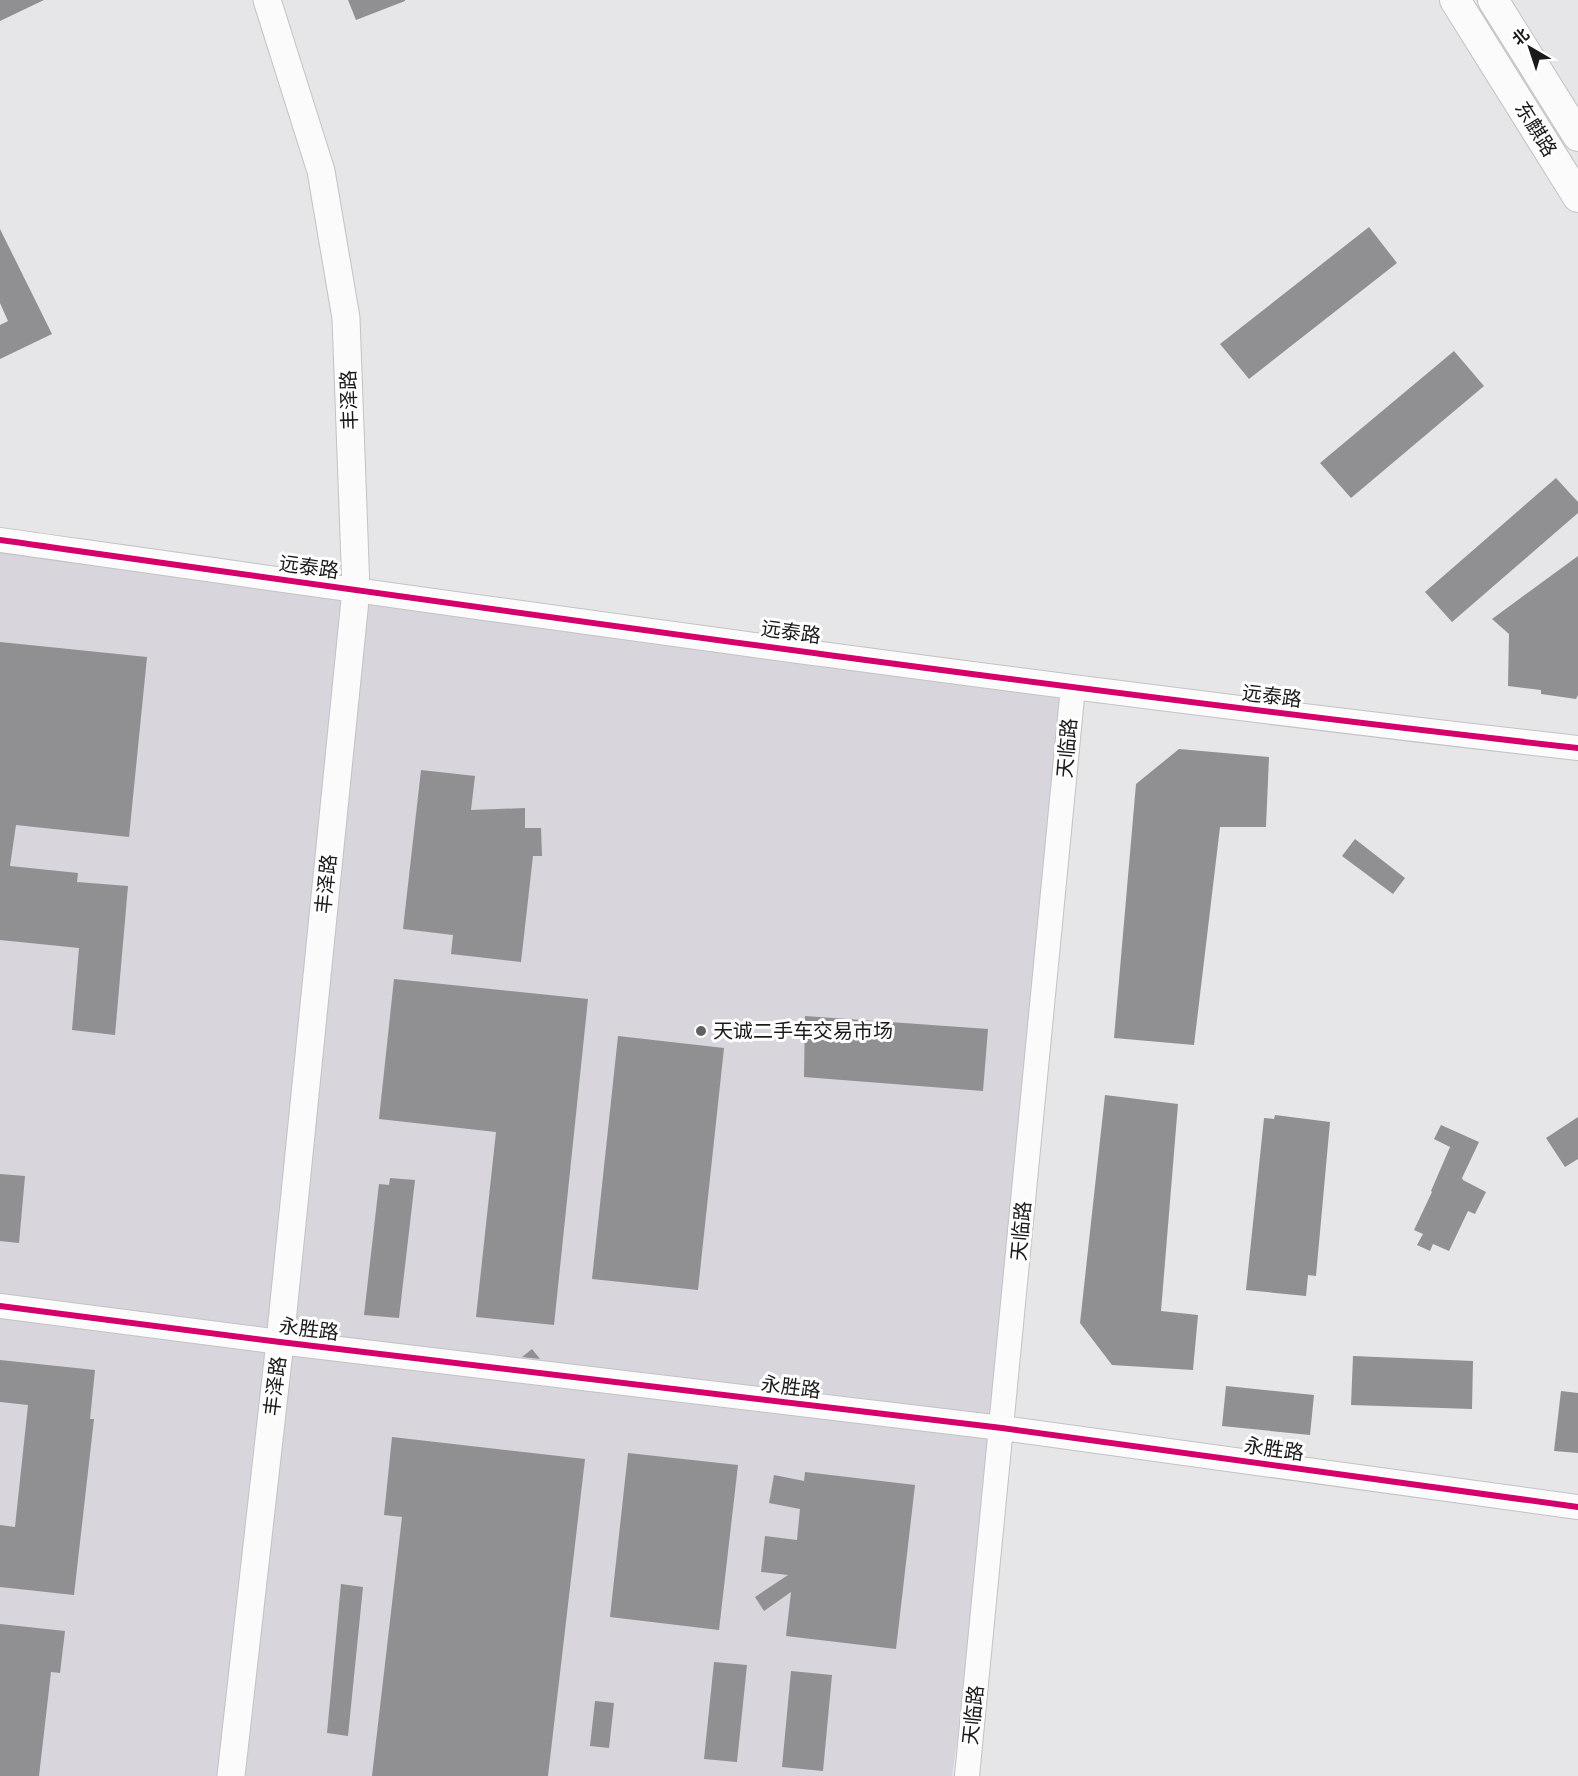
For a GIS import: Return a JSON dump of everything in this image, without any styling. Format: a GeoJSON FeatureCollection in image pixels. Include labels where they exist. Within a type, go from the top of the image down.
{"type":"FeatureCollection","features":[{"type":"Feature","properties":{"kind":"main road","name":"丰泽路"},"geometry":{"type":"LineString","coordinates":[[231,1776],[280,1342],[356,590],[346,318],[321,171],[267,0]]}},
{"type":"Feature","properties":{"kind":"main road","name":"东麒路"},"geometry":{"type":"LineString","coordinates":[[1455,0],[1578,197]]}},
{"type":"Feature","properties":{"kind":"main road","name":"东麒路"},"geometry":{"type":"LineString","coordinates":[[1493,0],[1578,136]]}},
{"type":"Feature","properties":{"kind":"street","name":"远泰路"},"geometry":{"type":"LineString","coordinates":[[0,540],[1073,687],[1312,718],[1578,748]]}},
{"type":"Feature","properties":{"kind":"street","name":"天临路"},"geometry":{"type":"LineString","coordinates":[[967,1776],[1073,687]]}},
{"type":"Feature","properties":{"kind":"street","name":"永胜路"},"geometry":{"type":"LineString","coordinates":[[0,1306],[280,1342],[1002,1428],[1578,1507]]}},
{"type":"Feature","properties":{"kind":"shaded area"},"geometry":{"type":"Polygon","coordinates":[[[0,540],[1073,687],[1002,1428],[952,1776],[0,1776],[0,540]]]}},
{"type":"Feature","properties":{"kind":"building"},"geometry":{"type":"Polygon","coordinates":[[[0,0],[44,0],[0,21],[0,0]]]}},
{"type":"Feature","properties":{"kind":"building"},"geometry":{"type":"Polygon","coordinates":[[[348,0],[405,0],[405,1],[356,20],[348,0]]]}},
{"type":"Feature","properties":{"kind":"building"},"geometry":{"type":"Polygon","coordinates":[[[1369,227],[1397,263],[1249,379],[1220,344],[1369,227]]]}},
{"type":"Feature","properties":{"kind":"building"},"geometry":{"type":"Polygon","coordinates":[[[0,229],[52,334],[0,359],[0,325],[8,321],[0,303],[0,229]]]}},
{"type":"Feature","properties":{"kind":"building"},"geometry":{"type":"Polygon","coordinates":[[[1454,351],[1484,386],[1351,498],[1320,463],[1454,351]]]}},
{"type":"Feature","properties":{"kind":"building"},"geometry":{"type":"Polygon","coordinates":[[[1556,478],[1578,502],[1578,513],[1452,622],[1425,592],[1556,478]]]}},
{"type":"Feature","properties":{"kind":"building"},"geometry":{"type":"Polygon","coordinates":[[[1578,556],[1578,695],[1576,699],[1541,694],[1541,690],[1508,686],[1509,634],[1492,619],[1578,556]]]}},
{"type":"Feature","properties":{"kind":"building"},"geometry":{"type":"Polygon","coordinates":[[[0,642],[147,657],[129,837],[16,825],[10,866],[78,873],[77,882],[128,886],[115,1035],[72,1030],[79,948],[0,940],[0,642]]]}},
{"type":"Feature","properties":{"kind":"building"},"geometry":{"type":"Polygon","coordinates":[[[1179,749],[1269,757],[1266,827],[1220,827],[1194,1045],[1114,1038],[1136,784],[1179,749]]]}},
{"type":"Feature","properties":{"kind":"building"},"geometry":{"type":"Polygon","coordinates":[[[421,770],[475,776],[471,810],[525,808],[525,828],[541,828],[542,856],[533,856],[521,962],[451,954],[453,935],[403,929],[421,770]]]}},
{"type":"Feature","properties":{"kind":"building"},"geometry":{"type":"Polygon","coordinates":[[[1355,839],[1405,878],[1393,894],[1342,856],[1355,839]]]}},
{"type":"Feature","properties":{"kind":"building"},"geometry":{"type":"Polygon","coordinates":[[[394,979],[588,999],[554,1325],[476,1317],[496,1132],[379,1119],[394,979]]]}},
{"type":"Feature","properties":{"kind":"building"},"geometry":{"type":"Polygon","coordinates":[[[805,1016],[988,1029],[983,1091],[804,1077],[805,1016]]]}},
{"type":"Feature","properties":{"kind":"building"},"geometry":{"type":"Polygon","coordinates":[[[618,1036],[724,1048],[698,1290],[592,1279],[618,1036]]]}},
{"type":"Feature","properties":{"kind":"building"},"geometry":{"type":"Polygon","coordinates":[[[1105,1095],[1178,1104],[1161,1311],[1198,1315],[1193,1370],[1112,1365],[1080,1323],[1105,1095]]]}},
{"type":"Feature","properties":{"kind":"building"},"geometry":{"type":"Polygon","coordinates":[[[1275,1115],[1330,1122],[1316,1276],[1308,1275],[1306,1296],[1246,1290],[1264,1118],[1274,1119],[1275,1115]]]}},
{"type":"Feature","properties":{"kind":"building"},"geometry":{"type":"Polygon","coordinates":[[[1578,1117],[1578,1159],[1565,1167],[1546,1138],[1578,1117]]]}},
{"type":"Feature","properties":{"kind":"building"},"geometry":{"type":"Polygon","coordinates":[[[1441,1125],[1479,1142],[1462,1178],[1486,1192],[1475,1214],[1468,1211],[1449,1251],[1433,1244],[1430,1251],[1417,1245],[1423,1234],[1414,1230],[1450,1147],[1434,1139],[1441,1125]]]}},
{"type":"Feature","properties":{"kind":"building"},"geometry":{"type":"Polygon","coordinates":[[[0,1174],[25,1176],[19,1243],[0,1241],[0,1174]]]}},
{"type":"Feature","properties":{"kind":"building"},"geometry":{"type":"Polygon","coordinates":[[[390,1178],[415,1180],[399,1318],[364,1315],[379,1184],[389,1185],[390,1178]]]}},
{"type":"Feature","properties":{"kind":"building"},"geometry":{"type":"Polygon","coordinates":[[[532,1349],[540,1359],[522,1357],[532,1349]]]}},
{"type":"Feature","properties":{"kind":"building"},"geometry":{"type":"Polygon","coordinates":[[[1353,1356],[1473,1361],[1472,1409],[1351,1405],[1353,1356]]]}},
{"type":"Feature","properties":{"kind":"building"},"geometry":{"type":"Polygon","coordinates":[[[0,1360],[95,1370],[90,1419],[94,1419],[74,1595],[0,1587],[0,1525],[15,1527],[28,1405],[0,1402],[0,1360]]]}},
{"type":"Feature","properties":{"kind":"building"},"geometry":{"type":"Polygon","coordinates":[[[1226,1386],[1314,1395],[1310,1435],[1222,1426],[1226,1386]]]}},
{"type":"Feature","properties":{"kind":"building"},"geometry":{"type":"Polygon","coordinates":[[[1561,1391],[1578,1393],[1578,1453],[1554,1451],[1561,1391]]]}},
{"type":"Feature","properties":{"kind":"building"},"geometry":{"type":"Polygon","coordinates":[[[392,1437],[585,1459],[548,1776],[372,1776],[402,1517],[384,1515],[392,1437]]]}},
{"type":"Feature","properties":{"kind":"building"},"geometry":{"type":"Polygon","coordinates":[[[628,1453],[738,1465],[719,1630],[610,1617],[628,1453]]]}},
{"type":"Feature","properties":{"kind":"building"},"geometry":{"type":"Polygon","coordinates":[[[805,1472],[915,1485],[896,1649],[786,1636],[791,1592],[764,1611],[755,1597],[788,1575],[761,1572],[765,1536],[797,1540],[800,1509],[769,1503],[774,1475],[804,1481],[805,1472]]]}},
{"type":"Feature","properties":{"kind":"building"},"geometry":{"type":"Polygon","coordinates":[[[341,1584],[363,1587],[348,1736],[327,1733],[341,1584]]]}},
{"type":"Feature","properties":{"kind":"building"},"geometry":{"type":"Polygon","coordinates":[[[0,1624],[65,1631],[60,1673],[51,1672],[39,1776],[0,1776],[0,1624]]]}},
{"type":"Feature","properties":{"kind":"building"},"geometry":{"type":"Polygon","coordinates":[[[714,1662],[747,1665],[737,1762],[704,1759],[714,1662]]]}},
{"type":"Feature","properties":{"kind":"building"},"geometry":{"type":"Polygon","coordinates":[[[791,1671],[832,1675],[823,1771],[782,1767],[791,1671]]]}},
{"type":"Feature","properties":{"kind":"building"},"geometry":{"type":"Polygon","coordinates":[[[595,1701],[614,1703],[609,1748],[590,1746],[595,1701]]]}},
{"type":"Feature","properties":{"kind":"cycle path"},"geometry":{"type":"LineString","coordinates":[[0,540],[986,676],[1578,748]]}},
{"type":"Feature","properties":{"kind":"cycle path"},"geometry":{"type":"LineString","coordinates":[[0,1306],[280,1342],[1002,1428],[1578,1507]]}},
{"type":"Feature","properties":{"kind":"place","name":"天诚二手车交易市场"},"geometry":{"type":"Point","coordinates":[701,1031]}}]}
